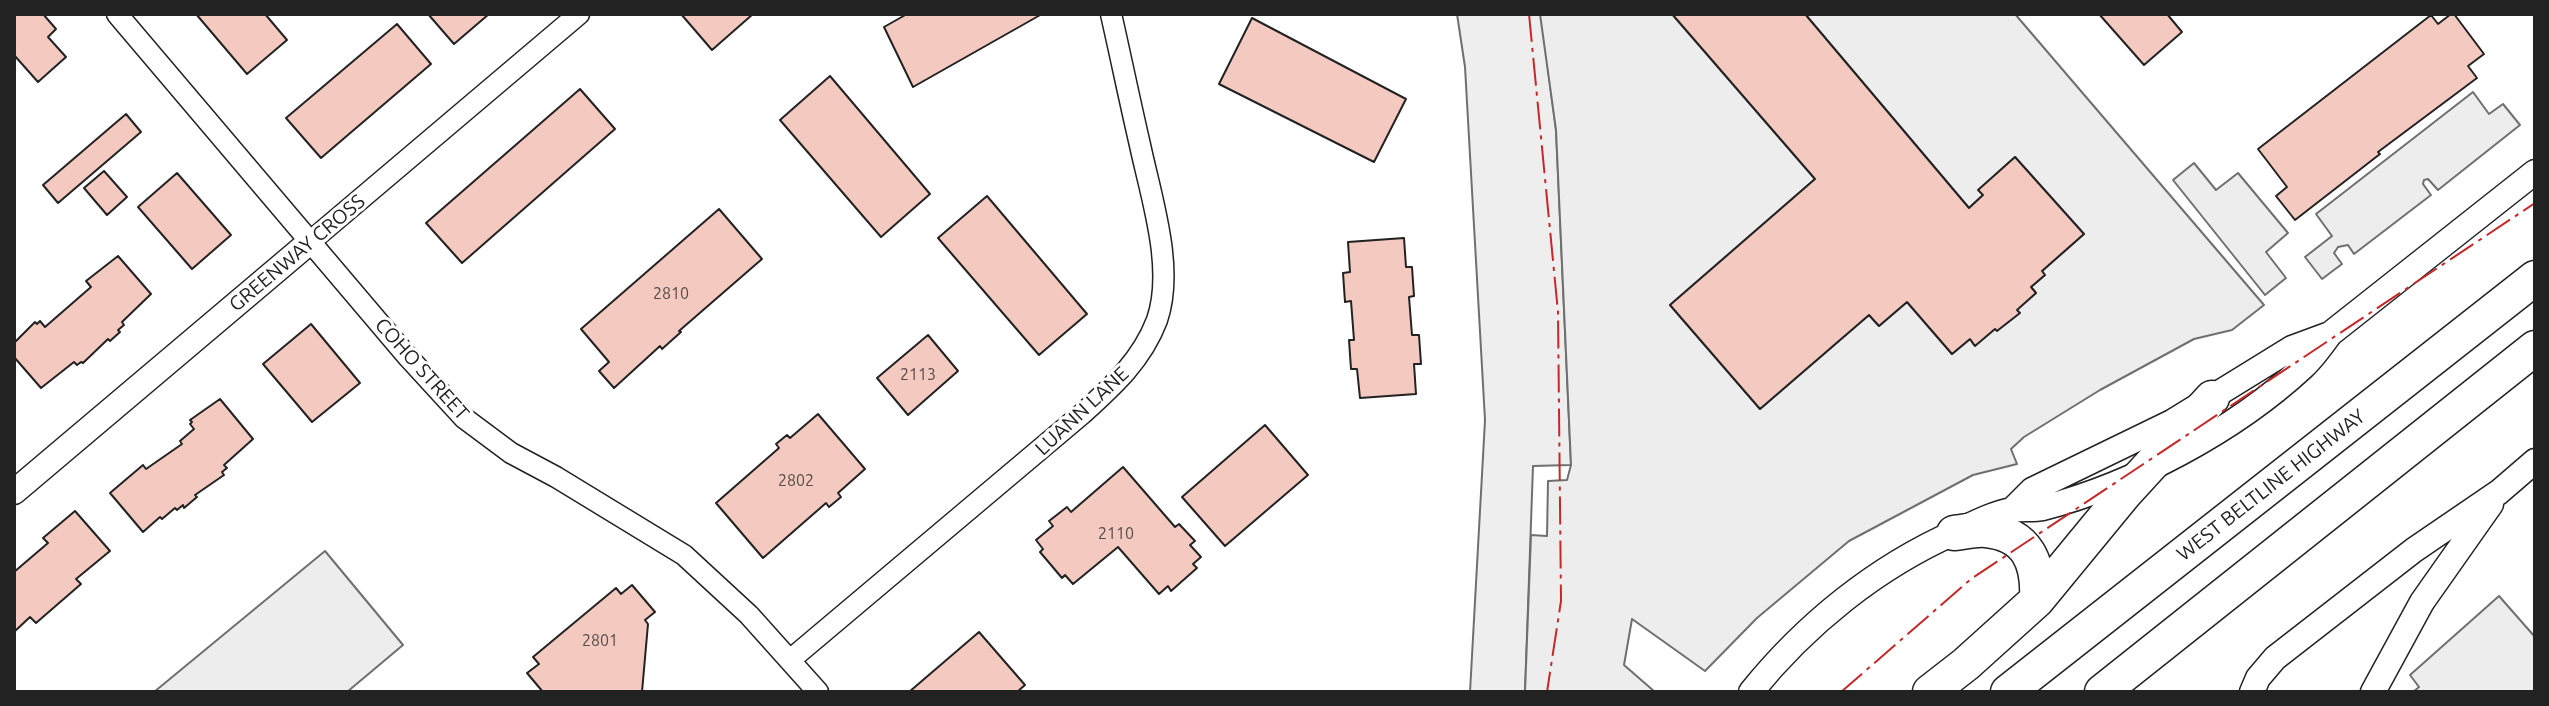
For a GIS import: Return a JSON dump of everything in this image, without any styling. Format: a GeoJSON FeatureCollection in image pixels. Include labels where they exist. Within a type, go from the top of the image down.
{"type":"FeatureCollection","features":[{"type":"Feature","properties":{"kind":"highway","name":"WEST BELTLINE HIGHWAY"},"geometry":{"type":"LineString","coordinates":[[2008,692],[2535,278]]}},
{"type":"Feature","properties":{"kind":"highway"},"geometry":{"type":"LineString","coordinates":[[2102,692],[2535,348]]}},
{"type":"Feature","properties":{"kind":"highway"},"geometry":{"type":"LineString","coordinates":[[1930,692],[2037,600],[2145,471],[2212,398]]}},
{"type":"Feature","properties":{"kind":"highway"},"geometry":{"type":"LineString","coordinates":[[1954,533],[1985,530],[2014,540],[2033,558],[2038,578],[2037,600]]}},
{"type":"Feature","properties":{"kind":"street","name":"COHO STREET"},"geometry":{"type":"LineString","coordinates":[[117,14],[408,357],[464,418],[511,453],[684,555],[749,615],[818,692]]}},
{"type":"Feature","properties":{"kind":"street","name":"GREENWAY CROSS"},"geometry":{"type":"LineString","coordinates":[[14,492],[579,14]]}},
{"type":"Feature","properties":{"kind":"street","name":"LUANN LANE"},"geometry":{"type":"LineString","coordinates":[[790,660],[1082,414],[1126,375],[1145,346],[1163,293],[1163,268],[1156,218],[1111,14]]}},
{"type":"Feature","properties":{"kind":"street"},"geometry":{"type":"LineString","coordinates":[[1751,692],[1770,669],[1840,603],[1897,563],[1954,533],[2012,510],[2039,509],[2145,471],[2185,451],[2305,366],[2330,334],[2535,172]]}},
{"type":"Feature","properties":{"kind":"street"},"geometry":{"type":"LineString","coordinates":[[2012,510],[2032,490],[2131,443],[2212,398],[2292,348],[2330,334]]}},
{"type":"Feature","properties":{"kind":"street"},"geometry":{"type":"LineString","coordinates":[[2252,692],[2258,678],[2275,658],[2414,550],[2499,492],[2535,461]]}},
{"type":"Feature","properties":{"kind":"street"},"geometry":{"type":"LineString","coordinates":[[2373,692],[2422,602],[2499,492]]}},
{"type":"Feature","properties":{"kind":"shaded area"},"geometry":{"type":"Polygon","coordinates":[[[1457,14],[1541,14],[1556,130],[1571,465],[1533,466],[1525,692],[1470,692],[1485,420],[1465,67],[1457,14]]]}},
{"type":"Feature","properties":{"kind":"shaded area"},"geometry":{"type":"Polygon","coordinates":[[[1540,14],[1672,14],[1815,179],[1670,305],[1760,409],[1869,315],[1879,326],[1907,302],[1952,354],[1970,339],[1974,345],[2036,293],[2031,287],[2045,275],[2042,271],[2084,234],[2015,157],[1979,190],[1983,195],[1969,208],[1805,14],[2015,14],[2264,305],[2232,330],[2194,339],[2100,390],[2024,437],[2011,449],[2017,464],[1973,475],[1849,541],[1757,618],[1705,671],[1632,619],[1624,665],[1655,692],[1525,692],[1531,535],[1547,536],[1548,481],[1567,480],[1571,465],[1556,130],[1540,14]]]}},
{"type":"Feature","properties":{"kind":"shaded area"},"geometry":{"type":"Polygon","coordinates":[[[2473,92],[2489,114],[2503,104],[2520,125],[2438,190],[2428,179],[2424,180],[2423,184],[2431,195],[2354,254],[2348,245],[2338,247],[2334,253],[2342,264],[2322,279],[2305,257],[2332,236],[2316,214],[2473,92]]]}},
{"type":"Feature","properties":{"kind":"shaded area"},"geometry":{"type":"Polygon","coordinates":[[[2194,163],[2216,190],[2238,173],[2288,233],[2266,252],[2286,278],[2265,295],[2173,180],[2194,163]]]}},
{"type":"Feature","properties":{"kind":"shaded area"},"geometry":{"type":"Polygon","coordinates":[[[325,551],[403,645],[347,692],[154,692],[325,551]]]}},
{"type":"Feature","properties":{"kind":"shaded area"},"geometry":{"type":"Polygon","coordinates":[[[2499,596],[2535,637],[2535,692],[2413,692],[2419,687],[2410,675],[2499,596]]]}},
{"type":"Feature","properties":{"kind":"building"},"geometry":{"type":"Polygon","coordinates":[[[14,14],[43,14],[56,29],[48,37],[66,57],[38,82],[14,55],[14,14]]]}},
{"type":"Feature","properties":{"kind":"building"},"geometry":{"type":"Polygon","coordinates":[[[196,14],[265,14],[287,40],[247,74],[196,14]]]}},
{"type":"Feature","properties":{"kind":"building"},"geometry":{"type":"Polygon","coordinates":[[[428,14],[489,14],[454,44],[428,14]]]}},
{"type":"Feature","properties":{"kind":"building"},"geometry":{"type":"Polygon","coordinates":[[[681,14],[753,14],[712,50],[681,14]]]}},
{"type":"Feature","properties":{"kind":"building"},"geometry":{"type":"Polygon","coordinates":[[[907,14],[1042,14],[913,87],[884,27],[907,14]]]}},
{"type":"Feature","properties":{"kind":"building"},"geometry":{"type":"Polygon","coordinates":[[[1672,14],[1805,14],[1969,208],[1983,195],[1978,190],[2015,157],[2084,234],[2042,271],[2045,275],[2031,287],[2036,293],[2017,310],[2020,313],[1975,346],[1970,339],[1952,354],[1907,302],[1879,326],[1869,315],[1760,409],[1670,305],[1815,179],[1672,14]]]}},
{"type":"Feature","properties":{"kind":"building"},"geometry":{"type":"Polygon","coordinates":[[[2099,14],[2167,14],[2182,32],[2144,65],[2099,14]]]}},
{"type":"Feature","properties":{"kind":"building"},"geometry":{"type":"Polygon","coordinates":[[[2451,14],[2484,54],[2468,66],[2477,78],[2378,152],[2380,154],[2295,220],[2276,196],[2287,187],[2258,149],[2431,15],[2438,24],[2451,14]]]}},
{"type":"Feature","properties":{"kind":"building"},"geometry":{"type":"Polygon","coordinates":[[[1252,18],[1406,99],[1374,162],[1219,84],[1252,18]]]}},
{"type":"Feature","properties":{"kind":"building"},"geometry":{"type":"Polygon","coordinates":[[[397,24],[431,64],[321,158],[286,118],[397,24]]]}},
{"type":"Feature","properties":{"kind":"building"},"geometry":{"type":"Polygon","coordinates":[[[830,76],[930,194],[881,237],[780,120],[830,76]]]}},
{"type":"Feature","properties":{"kind":"building"},"geometry":{"type":"Polygon","coordinates":[[[580,89],[615,129],[462,263],[426,223],[580,89]]]}},
{"type":"Feature","properties":{"kind":"building"},"geometry":{"type":"Polygon","coordinates":[[[126,114],[141,132],[58,203],[43,185],[126,114]]]}},
{"type":"Feature","properties":{"kind":"building"},"geometry":{"type":"Polygon","coordinates":[[[104,171],[127,197],[107,215],[84,188],[104,171]]]}},
{"type":"Feature","properties":{"kind":"building"},"geometry":{"type":"Polygon","coordinates":[[[177,173],[231,235],[192,269],[138,207],[177,173]]]}},
{"type":"Feature","properties":{"kind":"building"},"geometry":{"type":"Polygon","coordinates":[[[987,196],[1087,314],[1039,355],[938,238],[987,196]]]}},
{"type":"Feature","properties":{"kind":"building"},"geometry":{"type":"Polygon","coordinates":[[[719,209],[762,259],[614,388],[599,371],[609,362],[581,329],[719,209]]]}},
{"type":"Feature","properties":{"kind":"building"},"geometry":{"type":"Polygon","coordinates":[[[1404,238],[1406,267],[1412,267],[1414,296],[1409,297],[1412,335],[1419,335],[1421,364],[1414,364],[1416,394],[1360,398],[1357,369],[1351,369],[1349,340],[1354,340],[1351,301],[1345,302],[1343,273],[1350,272],[1348,242],[1404,238]]]}},
{"type":"Feature","properties":{"kind":"building"},"geometry":{"type":"Polygon","coordinates":[[[118,256],[151,294],[122,322],[124,325],[118,330],[120,332],[110,341],[108,339],[83,363],[77,365],[74,362],[41,388],[14,357],[14,343],[35,322],[40,321],[45,327],[91,287],[86,281],[118,256]]]}},
{"type":"Feature","properties":{"kind":"building"},"geometry":{"type":"Polygon","coordinates":[[[311,324],[360,383],[312,422],[263,364],[311,324]]]}},
{"type":"Feature","properties":{"kind":"building"},"geometry":{"type":"Polygon","coordinates":[[[928,335],[958,371],[908,415],[877,378],[928,335]]]}},
{"type":"Feature","properties":{"kind":"building"},"geometry":{"type":"Polygon","coordinates":[[[220,399],[253,439],[224,465],[227,468],[222,472],[224,475],[195,495],[197,497],[184,508],[183,505],[177,510],[175,508],[143,532],[110,493],[143,465],[146,469],[182,444],[180,441],[194,429],[190,420],[220,399]]]}},
{"type":"Feature","properties":{"kind":"building"},"geometry":{"type":"Polygon","coordinates":[[[818,414],[865,469],[838,493],[841,497],[829,507],[826,503],[763,558],[716,503],[779,448],[776,444],[787,435],[790,438],[818,414]]]}},
{"type":"Feature","properties":{"kind":"building"},"geometry":{"type":"Polygon","coordinates":[[[1265,425],[1308,475],[1225,546],[1182,497],[1265,425]]]}},
{"type":"Feature","properties":{"kind":"building"},"geometry":{"type":"Polygon","coordinates":[[[1123,467],[1175,527],[1179,524],[1195,541],[1190,545],[1201,557],[1193,564],[1197,568],[1171,591],[1168,586],[1159,594],[1118,547],[1073,584],[1065,575],[1062,578],[1040,552],[1043,549],[1036,540],[1053,526],[1049,521],[1067,507],[1071,512],[1123,467]]]}},
{"type":"Feature","properties":{"kind":"building"},"geometry":{"type":"Polygon","coordinates":[[[75,511],[110,551],[76,579],[81,584],[36,623],[30,617],[14,632],[14,572],[48,543],[43,538],[75,511]]]}},
{"type":"Feature","properties":{"kind":"building"},"geometry":{"type":"Polygon","coordinates":[[[632,585],[655,612],[645,620],[648,624],[642,692],[543,692],[527,673],[539,664],[533,657],[616,588],[621,594],[632,585]]]}},
{"type":"Feature","properties":{"kind":"building"},"geometry":{"type":"Polygon","coordinates":[[[979,632],[1025,685],[1017,692],[909,692],[979,632]]]}},
{"type":"Feature","properties":{"kind":"power"},"geometry":{"type":"LineString","coordinates":[[1529,14],[1558,312],[1561,601],[1547,692]]}},
{"type":"Feature","properties":{"kind":"power"},"geometry":{"type":"LineString","coordinates":[[1841,692],[1971,579],[2535,203]]}}]}
